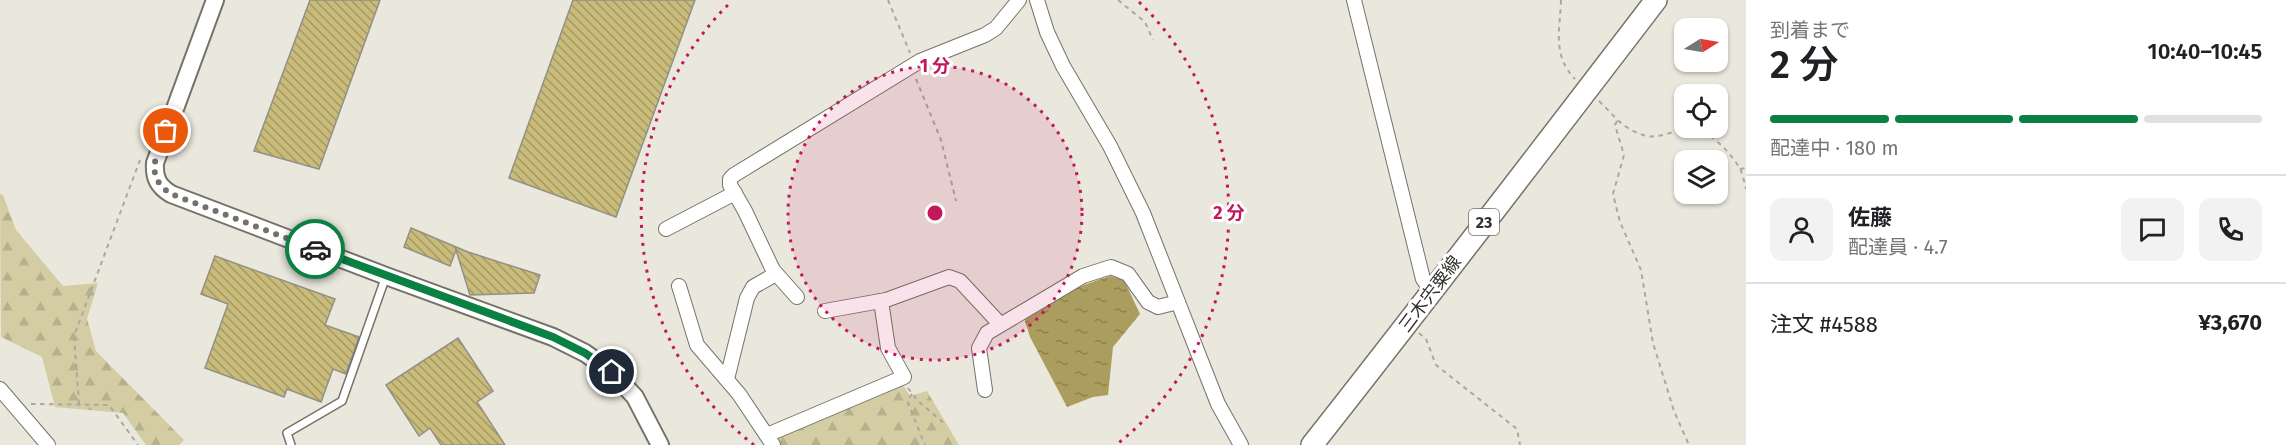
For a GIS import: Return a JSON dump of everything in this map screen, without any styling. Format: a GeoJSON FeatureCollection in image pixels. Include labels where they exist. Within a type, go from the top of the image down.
{"type":"FeatureCollection","features":[{"type":"Feature","properties":{"kind":"main road","name":"三木宍粟線"},"geometry":{"type":"LineString","coordinates":[[1312,445],[1433,293],[1496,206],[1656,0]]}},
{"type":"Feature","properties":{"kind":"street"},"geometry":{"type":"LineString","coordinates":[[215,0],[154,163],[154,174],[158,183],[171,194],[553,337],[585,353],[612,372],[634,397],[660,445]]}},
{"type":"Feature","properties":{"kind":"street"},"geometry":{"type":"LineString","coordinates":[[797,297],[776,274],[730,179],[914,65],[996,28],[1019,0]]}},
{"type":"Feature","properties":{"kind":"street"},"geometry":{"type":"LineString","coordinates":[[1037,0],[1047,32],[1063,66],[1110,146],[1143,213],[1218,404],[1241,445]]}},
{"type":"Feature","properties":{"kind":"street"},"geometry":{"type":"LineString","coordinates":[[1354,0],[1423,279],[1433,293]]}},
{"type":"Feature","properties":{"kind":"street"},"geometry":{"type":"LineString","coordinates":[[666,229],[735,193]]}},
{"type":"Feature","properties":{"kind":"street"},"geometry":{"type":"LineString","coordinates":[[985,390],[980,342],[987,333],[1083,276],[1111,267],[1128,274],[1148,302],[1158,307],[1178,302]]}},
{"type":"Feature","properties":{"kind":"street"},"geometry":{"type":"LineString","coordinates":[[725,378],[728,375],[747,298],[753,287],[776,274]]}},
{"type":"Feature","properties":{"kind":"street"},"geometry":{"type":"LineString","coordinates":[[825,310],[881,301],[949,277],[960,280],[1000,324]]}},
{"type":"Feature","properties":{"kind":"street"},"geometry":{"type":"LineString","coordinates":[[679,286],[697,345],[739,394],[770,440],[904,377],[888,348],[881,301]]}},
{"type":"Feature","properties":{"kind":"street"},"geometry":{"type":"LineString","coordinates":[[0,389],[48,445]]}},
{"type":"Feature","properties":{"kind":"lane"},"geometry":{"type":"LineString","coordinates":[[291,445],[288,433],[342,401],[386,276]]}},
{"type":"Feature","properties":{"kind":"path"},"geometry":{"type":"LineString","coordinates":[[888,0],[941,140],[956,201]]}},
{"type":"Feature","properties":{"kind":"path"},"geometry":{"type":"LineString","coordinates":[[1118,0],[1145,22],[1153,40]]}},
{"type":"Feature","properties":{"kind":"path"},"geometry":{"type":"LineString","coordinates":[[1560,0],[1559,50],[1561,61],[1617,121],[1641,135],[1649,136],[1688,129],[1701,131],[1719,142],[1740,169],[1746,189]]}},
{"type":"Feature","properties":{"kind":"path"},"geometry":{"type":"LineString","coordinates":[[1617,121],[1615,124],[1624,155],[1613,194],[1620,222],[1641,270],[1653,343],[1674,411],[1689,445]]}},
{"type":"Feature","properties":{"kind":"path"},"geometry":{"type":"LineString","coordinates":[[1740,169],[1746,168]]}},
{"type":"Feature","properties":{"kind":"path"},"geometry":{"type":"LineString","coordinates":[[79,404],[74,336],[130,186]]}},
{"type":"Feature","properties":{"kind":"path"},"geometry":{"type":"LineString","coordinates":[[1407,324],[1426,339],[1436,365],[1517,429],[1520,445]]}},
{"type":"Feature","properties":{"kind":"path"},"geometry":{"type":"LineString","coordinates":[[901,378],[912,394],[945,424]]}},
{"type":"Feature","properties":{"kind":"path"},"geometry":{"type":"LineString","coordinates":[[912,394],[908,403],[925,445]]}},
{"type":"Feature","properties":{"kind":"path"},"geometry":{"type":"LineString","coordinates":[[18,410],[27,405],[109,405],[138,445]]}},
{"type":"Feature","properties":{"kind":"green space"},"geometry":{"type":"Polygon","coordinates":[[[0,194],[3,195],[16,230],[63,286],[98,283],[87,319],[96,351],[184,440],[179,445],[146,445],[123,413],[55,407],[42,357],[1,337],[0,194]]]}},
{"type":"Feature","properties":{"kind":"green space"},"geometry":{"type":"Polygon","coordinates":[[[901,382],[910,396],[927,391],[959,445],[779,445],[773,436],[901,382]]]}},
{"type":"Feature","properties":{"kind":"water"},"geometry":{"type":"Polygon","coordinates":[[[1110,276],[1124,280],[1140,314],[1113,347],[1108,395],[1093,397],[1067,407],[1030,337],[1024,318],[1076,289],[1110,276]]]}},
{"type":"Feature","properties":{"kind":"building"},"geometry":{"type":"Polygon","coordinates":[[[310,0],[380,0],[319,169],[254,151],[310,0]]]}},
{"type":"Feature","properties":{"kind":"building"},"geometry":{"type":"Polygon","coordinates":[[[573,0],[695,0],[616,217],[509,178],[573,0]]]}},
{"type":"Feature","properties":{"kind":"building"},"geometry":{"type":"Polygon","coordinates":[[[411,228],[468,252],[540,275],[534,293],[470,295],[456,250],[450,266],[404,247],[411,228]]]}},
{"type":"Feature","properties":{"kind":"building"},"geometry":{"type":"Polygon","coordinates":[[[215,256],[335,299],[325,325],[359,337],[346,374],[333,369],[321,402],[287,389],[284,397],[205,368],[228,304],[201,294],[215,256]]]}},
{"type":"Feature","properties":{"kind":"building"},"geometry":{"type":"Polygon","coordinates":[[[458,338],[493,391],[477,402],[505,445],[441,445],[430,428],[419,436],[386,385],[458,338]]]}},
{"type":"Feature","properties":{"kind":"way so far"},"geometry":{"type":"LineString","coordinates":[[166,131],[154,163],[154,174],[163,189],[315,249]]}},
{"type":"Feature","properties":{"kind":"route"},"geometry":{"type":"LineString","coordinates":[[315,249],[553,337],[585,353],[612,372]]}}]}
